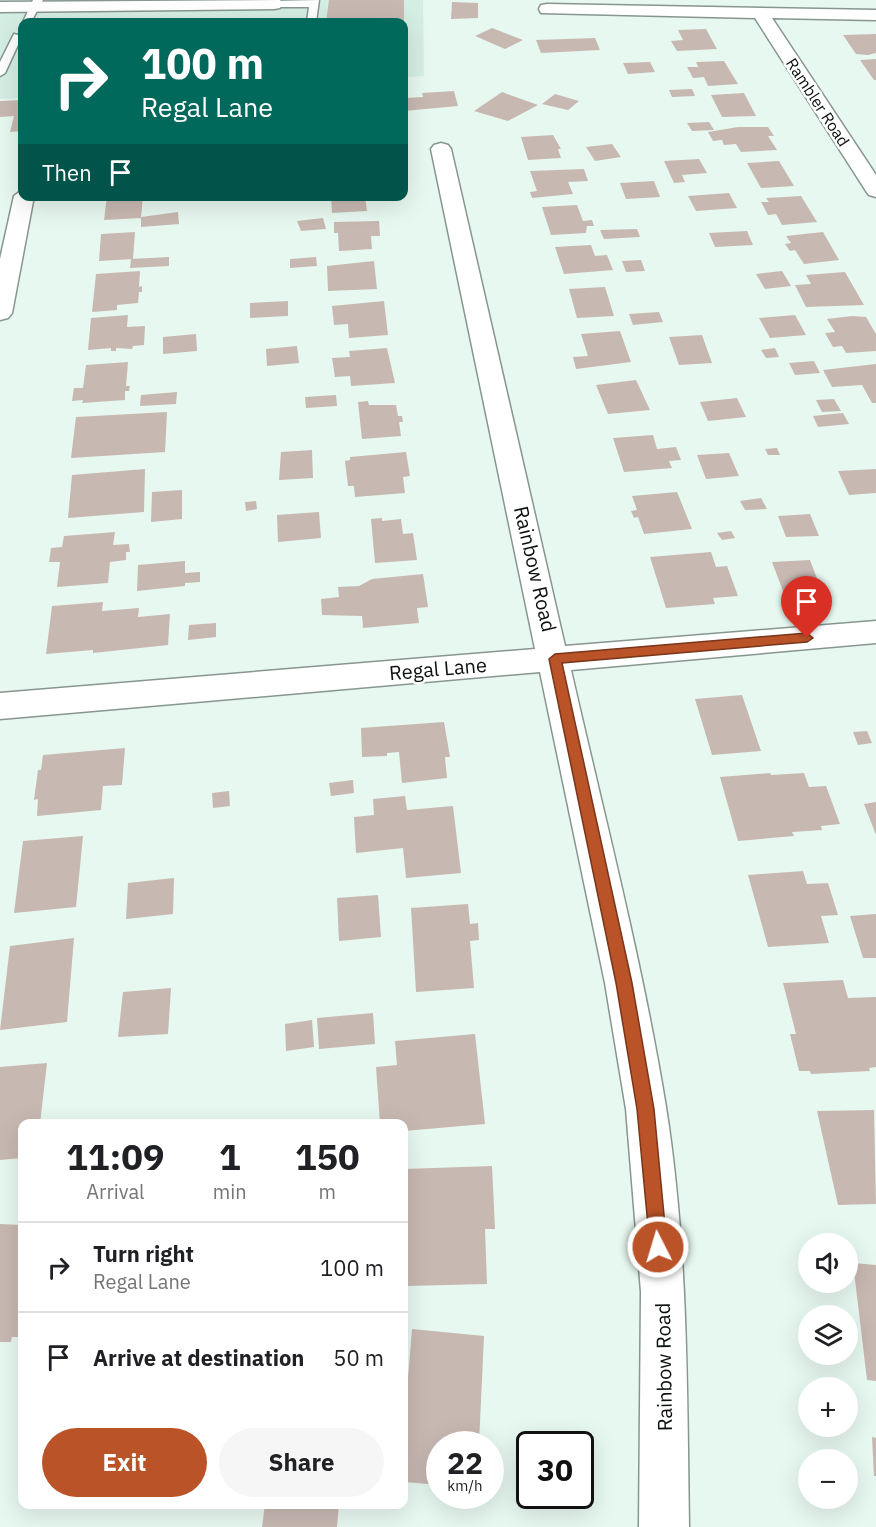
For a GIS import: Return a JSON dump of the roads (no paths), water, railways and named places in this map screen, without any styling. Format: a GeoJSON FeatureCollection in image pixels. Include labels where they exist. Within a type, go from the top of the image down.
{"type":"FeatureCollection","features":[{"type":"Feature","properties":{"kind":"street"},"geometry":{"type":"LineString","coordinates":[[0,7],[36,3],[274,4]]}},
{"type":"Feature","properties":{"kind":"street"},"geometry":{"type":"LineString","coordinates":[[548,9],[876,15]]}},
{"type":"Feature","properties":{"kind":"street","name":"Rambler Road"},"geometry":{"type":"LineString","coordinates":[[760,13],[876,191]]}},
{"type":"Feature","properties":{"kind":"street","name":"Rainbow Road"},"geometry":{"type":"LineString","coordinates":[[441,149],[555,659],[624,983],[646,1109],[663,1292],[664,1527]]}},
{"type":"Feature","properties":{"kind":"street"},"geometry":{"type":"LineString","coordinates":[[0,313],[23,201]]}},
{"type":"Feature","properties":{"kind":"street","name":"Regal Lane"},"geometry":{"type":"LineString","coordinates":[[0,705],[876,632]]}},
{"type":"Feature","properties":{"kind":"lane"},"geometry":{"type":"LineString","coordinates":[[274,4],[314,2],[312,18]]}},
{"type":"Feature","properties":{"kind":"lane"},"geometry":{"type":"LineString","coordinates":[[29,18],[36,3]]}},
{"type":"Feature","properties":{"kind":"lane"},"geometry":{"type":"LineString","coordinates":[[0,73],[18,35]]}}]}
